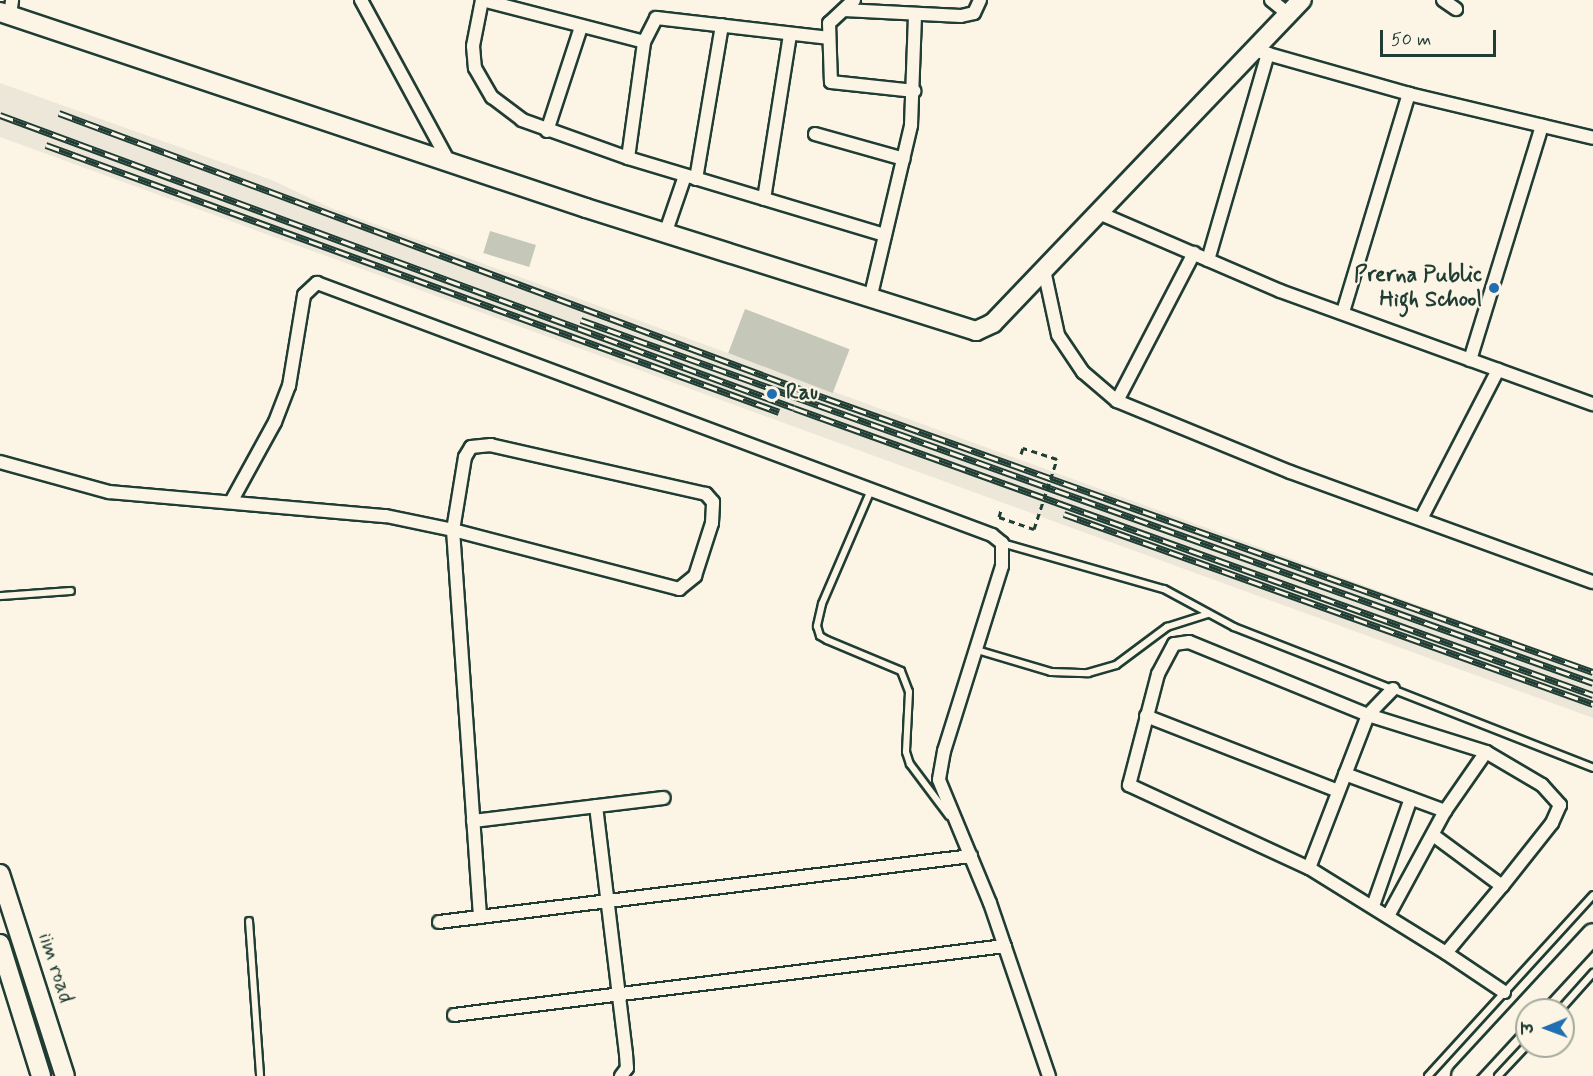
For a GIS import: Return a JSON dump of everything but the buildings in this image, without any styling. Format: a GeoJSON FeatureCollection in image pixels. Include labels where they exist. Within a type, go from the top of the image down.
{"type":"FeatureCollection","features":[{"type":"Feature","properties":{"kind":"main road"},"geometry":{"type":"LineString","coordinates":[[1462,1076],[1593,934]]}},
{"type":"Feature","properties":{"kind":"street"},"geometry":{"type":"LineString","coordinates":[[361,0],[448,160]]}},
{"type":"Feature","properties":{"kind":"street"},"geometry":{"type":"LineString","coordinates":[[644,42],[482,0],[473,46],[480,81],[502,106],[547,131],[628,158],[885,235]]}},
{"type":"Feature","properties":{"kind":"street"},"geometry":{"type":"LineString","coordinates":[[854,0],[829,23],[831,82],[915,91]]}},
{"type":"Feature","properties":{"kind":"street"},"geometry":{"type":"LineString","coordinates":[[844,10],[961,16],[974,12],[980,0]]}},
{"type":"Feature","properties":{"kind":"street"},"geometry":{"type":"LineString","coordinates":[[1271,0],[1288,14]]}},
{"type":"Feature","properties":{"kind":"street"},"geometry":{"type":"LineString","coordinates":[[7,9],[171,72],[448,160],[665,234],[976,331],[993,323],[1099,213],[1261,52],[1288,14],[1302,0]]}},
{"type":"Feature","properties":{"kind":"street"},"geometry":{"type":"LineString","coordinates":[[1443,0],[1456,9]]}},
{"type":"Feature","properties":{"kind":"street"},"geometry":{"type":"LineString","coordinates":[[870,299],[904,159],[915,91],[915,15]]}},
{"type":"Feature","properties":{"kind":"street"},"geometry":{"type":"LineString","coordinates":[[628,158],[644,42],[656,18],[828,38]]}},
{"type":"Feature","properties":{"kind":"street"},"geometry":{"type":"LineString","coordinates":[[665,234],[690,177],[722,25]]}},
{"type":"Feature","properties":{"kind":"street"},"geometry":{"type":"LineString","coordinates":[[547,131],[581,27]]}},
{"type":"Feature","properties":{"kind":"street"},"geometry":{"type":"LineString","coordinates":[[764,199],[790,34]]}},
{"type":"Feature","properties":{"kind":"street"},"geometry":{"type":"LineString","coordinates":[[1261,52],[1409,94],[1593,138]]}},
{"type":"Feature","properties":{"kind":"street"},"geometry":{"type":"LineString","coordinates":[[1208,260],[1261,52]]}},
{"type":"Feature","properties":{"kind":"street"},"geometry":{"type":"LineString","coordinates":[[1342,312],[1409,94]]}},
{"type":"Feature","properties":{"kind":"street"},"geometry":{"type":"LineString","coordinates":[[1470,360],[1542,126]]}},
{"type":"Feature","properties":{"kind":"street"},"geometry":{"type":"LineString","coordinates":[[815,134],[904,159]]}},
{"type":"Feature","properties":{"kind":"street"},"geometry":{"type":"LineString","coordinates":[[1099,213],[1280,291],[1593,404]]}},
{"type":"Feature","properties":{"kind":"street"},"geometry":{"type":"LineString","coordinates":[[1117,401],[1194,254]]}},
{"type":"Feature","properties":{"kind":"street"},"geometry":{"type":"LineString","coordinates":[[1044,270],[1058,335],[1083,372],[1117,401],[1290,472],[1593,582]]}},
{"type":"Feature","properties":{"kind":"street"},"geometry":{"type":"LineString","coordinates":[[231,502],[275,422],[289,386],[304,295],[317,283],[992,535],[1002,543],[1002,566],[939,770],[939,780],[1005,946],[1036,1046],[1049,1076]]}},
{"type":"Feature","properties":{"kind":"street"},"geometry":{"type":"LineString","coordinates":[[1421,519],[1498,370]]}},
{"type":"Feature","properties":{"kind":"street"},"geometry":{"type":"LineString","coordinates":[[0,462],[109,492],[337,509],[453,530],[679,590],[695,576],[714,513],[713,502],[694,490],[478,443],[471,447],[465,457],[453,530],[480,917]]}},
{"type":"Feature","properties":{"kind":"street"},"geometry":{"type":"LineString","coordinates":[[1446,952],[1552,824],[1560,805],[1542,785],[1486,752],[1368,715],[1190,642],[1174,644],[1167,652],[1129,777],[1135,791],[1309,867],[1446,952],[1504,992]]}},
{"type":"Feature","properties":{"kind":"street"},"geometry":{"type":"LineString","coordinates":[[1309,867],[1368,715],[1393,689]]}},
{"type":"Feature","properties":{"kind":"street"},"geometry":{"type":"LineString","coordinates":[[1146,716],[1338,791]]}},
{"type":"Feature","properties":{"kind":"street"},"geometry":{"type":"LineString","coordinates":[[1388,916],[1445,811],[1486,752]]}},
{"type":"Feature","properties":{"kind":"street"},"geometry":{"type":"LineString","coordinates":[[1345,774],[1445,811]]}},
{"type":"Feature","properties":{"kind":"street"},"geometry":{"type":"LineString","coordinates":[[472,821],[664,798]]}},
{"type":"Feature","properties":{"kind":"street"},"geometry":{"type":"LineString","coordinates":[[1372,906],[1411,798]]}},
{"type":"Feature","properties":{"kind":"street"},"geometry":{"type":"LineString","coordinates":[[596,806],[626,1054],[627,1068],[621,1076]]}},
{"type":"Feature","properties":{"kind":"street"},"geometry":{"type":"LineString","coordinates":[[1433,836],[1502,886]]}},
{"type":"Feature","properties":{"kind":"street"},"geometry":{"type":"LineString","coordinates":[[439,922],[971,856]]}},
{"type":"Feature","properties":{"kind":"street","name":"iim road"},"geometry":{"type":"LineString","coordinates":[[0,874],[65,1076]]}},
{"type":"Feature","properties":{"kind":"street","name":"iim road"},"geometry":{"type":"LineString","coordinates":[[0,944],[41,1076]]}},
{"type":"Feature","properties":{"kind":"street"},"geometry":{"type":"LineString","coordinates":[[454,1015],[1005,946]]}},
{"type":"Feature","properties":{"kind":"lane"},"geometry":{"type":"LineString","coordinates":[[871,490],[822,604],[816,626],[820,636],[827,640],[901,671],[909,692],[905,742],[910,764],[958,827]]}},
{"type":"Feature","properties":{"kind":"lane"},"geometry":{"type":"LineString","coordinates":[[1002,543],[1140,580],[1164,589],[1208,614],[1593,768]]}},
{"type":"Feature","properties":{"kind":"lane"},"geometry":{"type":"LineString","coordinates":[[0,596],[70,591]]}},
{"type":"Feature","properties":{"kind":"lane"},"geometry":{"type":"LineString","coordinates":[[977,650],[1051,672],[1088,673],[1116,665],[1167,627],[1208,614]]}},
{"type":"Feature","properties":{"kind":"lane"},"geometry":{"type":"LineString","coordinates":[[1428,1076],[1593,895]]}},
{"type":"Feature","properties":{"kind":"lane"},"geometry":{"type":"LineString","coordinates":[[249,921],[260,1076]]}},
{"type":"Feature","properties":{"kind":"lane"},"geometry":{"type":"LineString","coordinates":[[1571,998],[1593,973]]}},
{"type":"Feature","properties":{"kind":"lane"},"geometry":{"type":"LineString","coordinates":[[1498,1076],[1515,1058]]}},
{"type":"Feature","properties":{"kind":"path"},"geometry":{"type":"LineString","coordinates":[[1001,510],[999,517],[1034,529],[1057,459],[1023,448],[1021,454]]}},
{"type":"Feature","properties":{"kind":"shaded area"},"geometry":{"type":"Polygon","coordinates":[[[0,83],[274,181],[331,208],[1593,669],[1593,718],[0,137],[0,83]]]}},
{"type":"Feature","properties":{"kind":"railway"},"geometry":{"type":"LineString","coordinates":[[59,113],[800,389],[1593,672]]}},
{"type":"Feature","properties":{"kind":"railway"},"geometry":{"type":"LineString","coordinates":[[0,115],[794,408],[1593,695]]}},
{"type":"Feature","properties":{"kind":"railway"},"geometry":{"type":"LineString","coordinates":[[46,145],[779,412]]}},
{"type":"Feature","properties":{"kind":"railway"},"geometry":{"type":"LineString","coordinates":[[581,320],[1593,683]]}},
{"type":"Feature","properties":{"kind":"railway"},"geometry":{"type":"LineString","coordinates":[[1064,514],[1593,704]]}},
{"type":"Feature","properties":{"kind":"place","name":"Prerna Public High School"},"geometry":{"type":"Point","coordinates":[1494,288]}},
{"type":"Feature","properties":{"kind":"place","name":"Rau"},"geometry":{"type":"Point","coordinates":[772,394]}}]}
